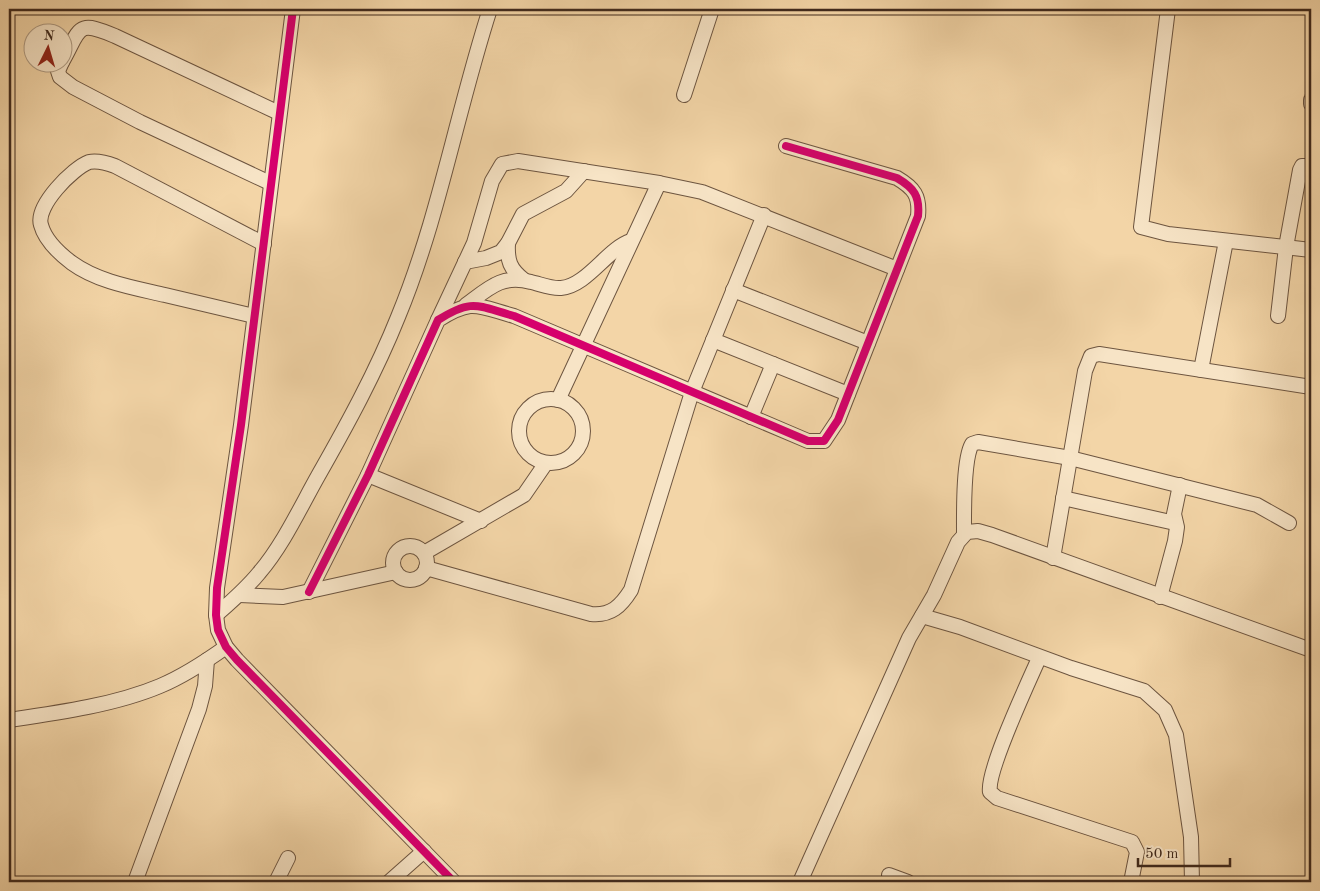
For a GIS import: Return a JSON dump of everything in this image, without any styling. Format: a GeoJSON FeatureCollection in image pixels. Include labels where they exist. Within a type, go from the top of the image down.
{"type":"FeatureCollection","features":[{"type":"Feature","properties":{"kind":"street"},"geometry":{"type":"LineString","coordinates":[[293,9],[270,183],[264,244],[217,588],[216,615],[218,630],[226,647],[454,882]]}},
{"type":"Feature","properties":{"kind":"street"},"geometry":{"type":"LineString","coordinates":[[216,615],[240,595],[260,572],[279,544],[338,441],[377,365],[416,269],[490,9]]}},
{"type":"Feature","properties":{"kind":"street"},"geometry":{"type":"LineString","coordinates":[[684,95],[712,9]]}},
{"type":"Feature","properties":{"kind":"street"},"geometry":{"type":"LineString","coordinates":[[1168,9],[1150,160],[1140,225],[1146,230],[1311,250]]}},
{"type":"Feature","properties":{"kind":"street"},"geometry":{"type":"LineString","coordinates":[[72,43],[78,31],[85,27],[90,27],[115,36],[279,113]]}},
{"type":"Feature","properties":{"kind":"street"},"geometry":{"type":"LineString","coordinates":[[58,72],[60,77],[73,87],[270,183]]}},
{"type":"Feature","properties":{"kind":"street"},"geometry":{"type":"LineString","coordinates":[[466,305],[478,306],[514,316],[808,441],[824,441],[830,434],[848,394],[918,216],[919,205],[917,196],[912,188],[897,178],[786,146]]}},
{"type":"Feature","properties":{"kind":"street"},"geometry":{"type":"LineString","coordinates":[[309,592],[368,476],[474,242],[492,181],[502,164],[518,161],[659,183],[702,192],[897,269]]}},
{"type":"Feature","properties":{"kind":"street"},"geometry":{"type":"LineString","coordinates":[[254,316],[142,290],[92,274],[73,263],[58,250],[47,237],[41,225],[40,216],[44,206],[56,190],[75,172],[87,163],[104,162],[264,244]]}},
{"type":"Feature","properties":{"kind":"street"},"geometry":{"type":"LineString","coordinates":[[1278,316],[1286,247],[1301,168],[1311,166]]}},
{"type":"Feature","properties":{"kind":"street"},"geometry":{"type":"LineString","coordinates":[[464,262],[486,258],[501,252],[508,243],[523,214],[566,191],[584,171]]}},
{"type":"Feature","properties":{"kind":"street"},"geometry":{"type":"LineString","coordinates":[[558,400],[659,183]]}},
{"type":"Feature","properties":{"kind":"street"},"geometry":{"type":"LineString","coordinates":[[426,568],[591,614],[609,613],[621,606],[632,590],[692,392],[764,216]]}},
{"type":"Feature","properties":{"kind":"street"},"geometry":{"type":"LineString","coordinates":[[438,320],[466,305],[504,280],[517,278],[562,288],[575,283],[624,243],[632,240]]}},
{"type":"Feature","properties":{"kind":"street"},"geometry":{"type":"LineString","coordinates":[[1201,370],[1226,241]]}},
{"type":"Feature","properties":{"kind":"street"},"geometry":{"type":"LineString","coordinates":[[508,243],[507,258],[512,270],[524,280]]}},
{"type":"Feature","properties":{"kind":"street"},"geometry":{"type":"LineString","coordinates":[[734,290],[868,343]]}},
{"type":"Feature","properties":{"kind":"street"},"geometry":{"type":"LineString","coordinates":[[713,340],[848,394]]}},
{"type":"Feature","properties":{"kind":"street"},"geometry":{"type":"LineString","coordinates":[[1053,558],[1085,371],[1091,356],[1099,354],[1311,387]]}},
{"type":"Feature","properties":{"kind":"street"},"geometry":{"type":"LineString","coordinates":[[751,417],[773,364]]}},
{"type":"Feature","properties":{"kind":"street"},"geometry":{"type":"LineString","coordinates":[[546,399],[558,400],[568,404],[576,412],[581,421],[583,432],[575,452],[562,461],[546,463],[535,459],[526,452],[520,442],[518,431],[520,420],[531,406],[546,399]]}},
{"type":"Feature","properties":{"kind":"street"},"geometry":{"type":"LineString","coordinates":[[800,882],[909,638],[964,534],[964,499],[969,452],[972,444],[978,442],[1000,444],[1070,458],[1180,485],[1257,505],[1289,523]]}},
{"type":"Feature","properties":{"kind":"street"},"geometry":{"type":"LineString","coordinates":[[424,553],[481,522],[524,495],[546,463]]}},
{"type":"Feature","properties":{"kind":"street"},"geometry":{"type":"LineString","coordinates":[[368,476],[481,522]]}},
{"type":"Feature","properties":{"kind":"street"},"geometry":{"type":"LineString","coordinates":[[1160,597],[1175,541],[1174,514],[1180,485]]}},
{"type":"Feature","properties":{"kind":"street"},"geometry":{"type":"LineString","coordinates":[[1063,498],[1175,523]]}},
{"type":"Feature","properties":{"kind":"street"},"geometry":{"type":"LineString","coordinates":[[964,534],[970,531],[978,531],[1311,650]]}},
{"type":"Feature","properties":{"kind":"street"},"geometry":{"type":"LineString","coordinates":[[408,546],[420,548],[427,560],[426,568],[424,573],[413,579],[401,577],[396,572],[393,561],[398,551],[408,546]]}},
{"type":"Feature","properties":{"kind":"street"},"geometry":{"type":"LineString","coordinates":[[240,595],[283,597],[396,572]]}},
{"type":"Feature","properties":{"kind":"street"},"geometry":{"type":"LineString","coordinates":[[922,616],[960,627],[1039,658],[1144,692],[1165,710],[1176,735],[1191,837],[1192,882]]}},
{"type":"Feature","properties":{"kind":"street"},"geometry":{"type":"LineString","coordinates":[[9,720],[133,695],[159,686],[207,660],[226,647]]}},
{"type":"Feature","properties":{"kind":"street"},"geometry":{"type":"LineString","coordinates":[[1039,658],[1004,740],[992,778],[990,792],[997,798],[1132,842],[1137,852],[1130,882]]}},
{"type":"Feature","properties":{"kind":"street"},"geometry":{"type":"LineString","coordinates":[[135,882],[200,709],[205,686],[207,660]]}},
{"type":"Feature","properties":{"kind":"street"},"geometry":{"type":"LineString","coordinates":[[389,882],[424,851]]}},
{"type":"Feature","properties":{"kind":"street"},"geometry":{"type":"LineString","coordinates":[[276,882],[288,858]]}},
{"type":"Feature","properties":{"kind":"street"},"geometry":{"type":"LineString","coordinates":[[889,875],[908,882]]}},
{"type":"Feature","properties":{"kind":"cycle path"},"geometry":{"type":"LineString","coordinates":[[293,9],[241,425],[217,588],[216,615],[218,630],[226,647],[237,660],[454,882]]}},
{"type":"Feature","properties":{"kind":"cycle path"},"geometry":{"type":"LineString","coordinates":[[309,592],[368,475],[438,320],[468,306],[483,307],[514,316],[808,441],[824,441],[838,420],[918,216],[918,203],[912,189],[897,178],[786,146]]}}]}
